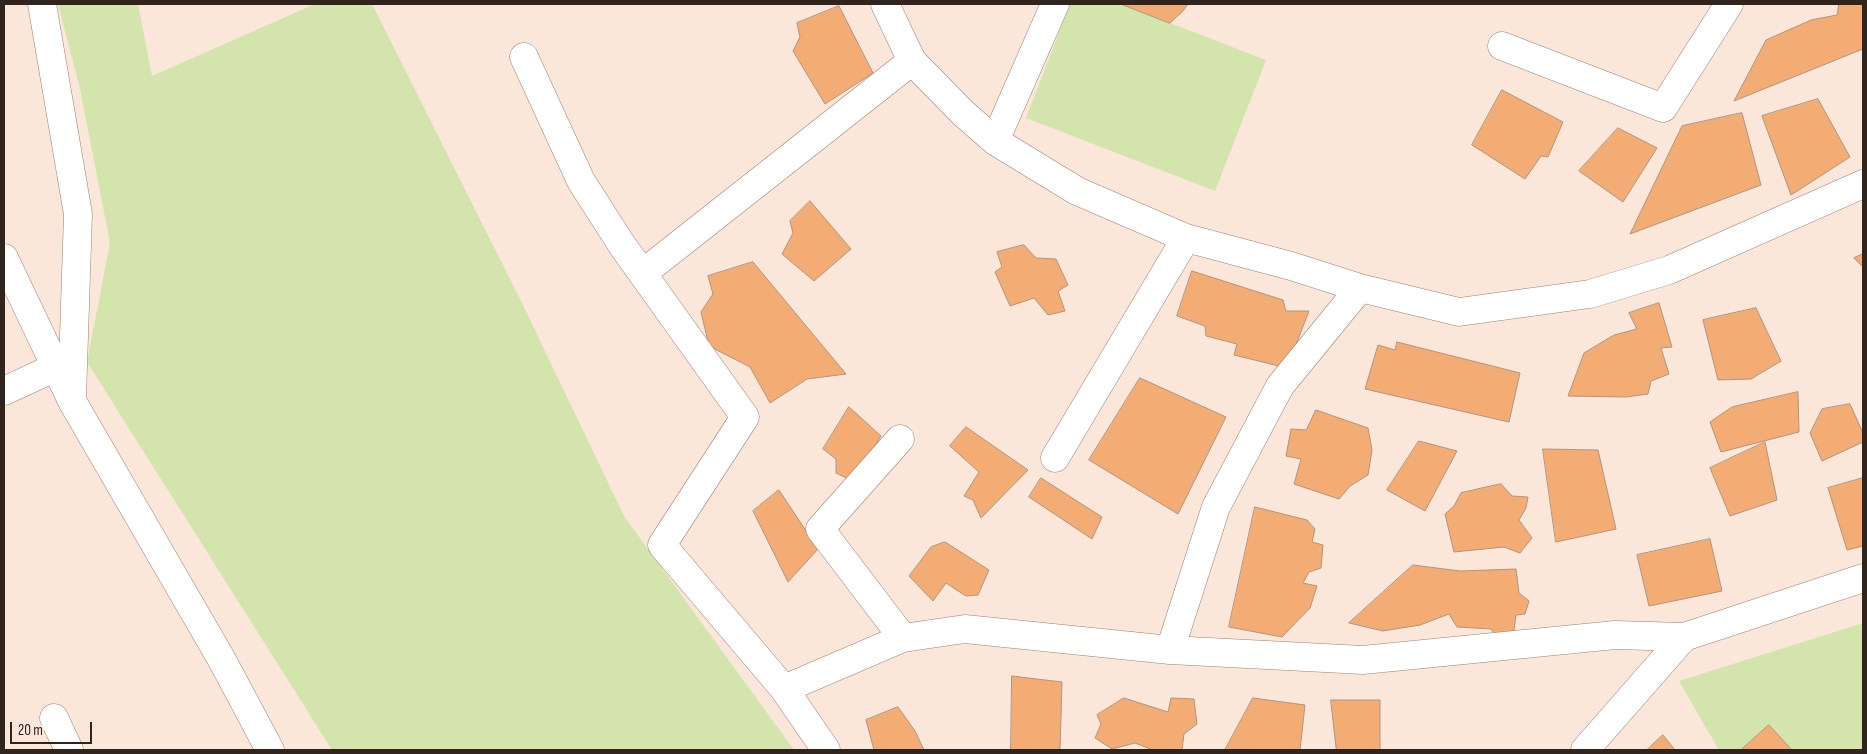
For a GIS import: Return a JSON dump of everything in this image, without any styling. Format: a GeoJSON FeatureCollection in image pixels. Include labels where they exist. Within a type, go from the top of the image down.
{"type":"FeatureCollection","features":[{"type":"Feature","properties":{"kind":"street"},"geometry":{"type":"LineString","coordinates":[[42,4],[78,214],[72,401]]}},
{"type":"Feature","properties":{"kind":"street"},"geometry":{"type":"LineString","coordinates":[[885,4],[912,61],[963,114],[995,141],[1077,191],[1186,238],[1291,266],[1360,288],[1459,312],[1590,294],[1669,270],[1863,184]]}},
{"type":"Feature","properties":{"kind":"street"},"geometry":{"type":"LineString","coordinates":[[995,141],[1055,4]]}},
{"type":"Feature","properties":{"kind":"street"},"geometry":{"type":"LineString","coordinates":[[1502,46],[1663,108],[1729,4]]}},
{"type":"Feature","properties":{"kind":"street"},"geometry":{"type":"LineString","coordinates":[[524,57],[580,181],[745,416],[662,545],[784,689],[826,750]]}},
{"type":"Feature","properties":{"kind":"street"},"geometry":{"type":"LineString","coordinates":[[643,273],[912,61]]}},
{"type":"Feature","properties":{"kind":"street"},"geometry":{"type":"LineString","coordinates":[[1055,458],[1186,238]]}},
{"type":"Feature","properties":{"kind":"street"},"geometry":{"type":"LineString","coordinates":[[4,258],[72,401],[222,660],[270,750]]}},
{"type":"Feature","properties":{"kind":"street"},"geometry":{"type":"LineString","coordinates":[[1170,650],[1216,507],[1280,386],[1360,288]]}},
{"type":"Feature","properties":{"kind":"street"},"geometry":{"type":"LineString","coordinates":[[4,391],[56,367]]}},
{"type":"Feature","properties":{"kind":"street"},"geometry":{"type":"LineString","coordinates":[[900,439],[820,529],[903,638]]}},
{"type":"Feature","properties":{"kind":"street"},"geometry":{"type":"LineString","coordinates":[[784,689],[903,638],[965,629],[1170,650],[1363,660],[1615,635],[1684,637],[1863,578]]}},
{"type":"Feature","properties":{"kind":"street"},"geometry":{"type":"LineString","coordinates":[[1585,750],[1684,637]]}},
{"type":"Feature","properties":{"kind":"street"},"geometry":{"type":"LineString","coordinates":[[54,718],[69,750]]}},
{"type":"Feature","properties":{"kind":"green space"},"geometry":{"type":"Polygon","coordinates":[[[58,4],[138,4],[152,76],[315,4],[372,4],[523,305],[624,516],[794,750],[332,750],[87,362],[110,243],[80,89],[58,4]]]}},
{"type":"Feature","properties":{"kind":"green space"},"geometry":{"type":"Polygon","coordinates":[[[1070,4],[1121,4],[1266,60],[1215,191],[1026,118],[1070,4]]]}},
{"type":"Feature","properties":{"kind":"green space"},"geometry":{"type":"Polygon","coordinates":[[[1863,623],[1863,750],[1719,750],[1679,681],[1863,623]]]}},
{"type":"Feature","properties":{"kind":"building"},"geometry":{"type":"Polygon","coordinates":[[[1121,4],[1188,4],[1170,23],[1121,4]]]}},
{"type":"Feature","properties":{"kind":"building"},"geometry":{"type":"Polygon","coordinates":[[[1839,4],[1863,4],[1863,49],[1734,101],[1766,40],[1811,20],[1837,15],[1839,4]]]}},
{"type":"Feature","properties":{"kind":"building"},"geometry":{"type":"Polygon","coordinates":[[[839,6],[873,73],[825,104],[793,51],[800,37],[797,23],[839,6]]]}},
{"type":"Feature","properties":{"kind":"building"},"geometry":{"type":"Polygon","coordinates":[[[1502,90],[1563,122],[1548,157],[1541,156],[1525,179],[1472,145],[1502,90]]]}},
{"type":"Feature","properties":{"kind":"building"},"geometry":{"type":"Polygon","coordinates":[[[1818,99],[1850,157],[1791,195],[1762,116],[1818,99]]]}},
{"type":"Feature","properties":{"kind":"building"},"geometry":{"type":"Polygon","coordinates":[[[1742,113],[1761,185],[1630,234],[1682,126],[1742,113]]]}},
{"type":"Feature","properties":{"kind":"building"},"geometry":{"type":"Polygon","coordinates":[[[1618,128],[1657,148],[1623,202],[1579,171],[1618,128]]]}},
{"type":"Feature","properties":{"kind":"building"},"geometry":{"type":"Polygon","coordinates":[[[810,201],[851,249],[814,281],[782,254],[793,233],[790,221],[810,201]]]}},
{"type":"Feature","properties":{"kind":"building"},"geometry":{"type":"Polygon","coordinates":[[[1024,245],[1036,258],[1056,259],[1068,285],[1058,291],[1065,311],[1048,315],[1034,298],[1010,306],[995,272],[1002,267],[997,252],[1024,245]]]}},
{"type":"Feature","properties":{"kind":"building"},"geometry":{"type":"Polygon","coordinates":[[[1863,254],[1863,267],[1854,258],[1863,254]]]}},
{"type":"Feature","properties":{"kind":"building"},"geometry":{"type":"Polygon","coordinates":[[[753,262],[846,374],[807,379],[770,403],[750,367],[709,346],[701,312],[713,294],[708,276],[753,262]]]}},
{"type":"Feature","properties":{"kind":"building"},"geometry":{"type":"Polygon","coordinates":[[[1192,271],[1283,300],[1286,311],[1309,311],[1287,368],[1234,355],[1237,344],[1206,336],[1205,326],[1177,316],[1192,271]]]}},
{"type":"Feature","properties":{"kind":"building"},"geometry":{"type":"Polygon","coordinates":[[[1659,303],[1672,347],[1661,348],[1669,374],[1651,381],[1648,394],[1626,397],[1568,396],[1584,353],[1614,335],[1637,329],[1629,313],[1659,303]]]}},
{"type":"Feature","properties":{"kind":"building"},"geometry":{"type":"Polygon","coordinates":[[[1756,308],[1781,361],[1751,379],[1718,380],[1703,320],[1756,308]]]}},
{"type":"Feature","properties":{"kind":"building"},"geometry":{"type":"Polygon","coordinates":[[[1397,342],[1520,373],[1509,422],[1365,389],[1378,345],[1395,350],[1397,342]]]}},
{"type":"Feature","properties":{"kind":"building"},"geometry":{"type":"Polygon","coordinates":[[[1140,378],[1226,417],[1178,514],[1089,460],[1140,378]]]}},
{"type":"Feature","properties":{"kind":"building"},"geometry":{"type":"Polygon","coordinates":[[[1798,392],[1799,432],[1721,452],[1710,422],[1732,407],[1798,392]]]}},
{"type":"Feature","properties":{"kind":"building"},"geometry":{"type":"Polygon","coordinates":[[[1850,404],[1863,433],[1863,442],[1822,461],[1810,433],[1822,409],[1850,404]]]}},
{"type":"Feature","properties":{"kind":"building"},"geometry":{"type":"Polygon","coordinates":[[[849,407],[881,436],[853,481],[836,473],[836,459],[823,449],[849,407]]]}},
{"type":"Feature","properties":{"kind":"building"},"geometry":{"type":"Polygon","coordinates":[[[1316,410],[1368,428],[1372,450],[1368,475],[1350,486],[1339,499],[1294,484],[1301,459],[1286,456],[1291,429],[1306,430],[1316,410]]]}},
{"type":"Feature","properties":{"kind":"building"},"geometry":{"type":"Polygon","coordinates":[[[966,427],[1028,470],[981,518],[973,500],[964,496],[979,472],[950,446],[966,427]]]}},
{"type":"Feature","properties":{"kind":"building"},"geometry":{"type":"Polygon","coordinates":[[[1419,441],[1457,451],[1425,511],[1387,490],[1419,441]]]}},
{"type":"Feature","properties":{"kind":"building"},"geometry":{"type":"Polygon","coordinates":[[[1765,442],[1777,500],[1730,516],[1710,468],[1765,442]]]}},
{"type":"Feature","properties":{"kind":"building"},"geometry":{"type":"Polygon","coordinates":[[[1543,449],[1598,450],[1616,529],[1556,542],[1543,449]]]}},
{"type":"Feature","properties":{"kind":"building"},"geometry":{"type":"Polygon","coordinates":[[[1041,478],[1102,517],[1092,539],[1029,497],[1041,478]]]}},
{"type":"Feature","properties":{"kind":"building"},"geometry":{"type":"Polygon","coordinates":[[[1863,478],[1863,546],[1847,550],[1828,488],[1863,478]]]}},
{"type":"Feature","properties":{"kind":"building"},"geometry":{"type":"Polygon","coordinates":[[[1501,484],[1512,496],[1528,497],[1526,508],[1519,520],[1532,538],[1520,553],[1504,547],[1454,552],[1445,514],[1454,506],[1461,493],[1501,484]]]}},
{"type":"Feature","properties":{"kind":"building"},"geometry":{"type":"Polygon","coordinates":[[[779,490],[818,549],[788,582],[753,511],[779,490]]]}},
{"type":"Feature","properties":{"kind":"building"},"geometry":{"type":"Polygon","coordinates":[[[1255,507],[1307,520],[1315,529],[1312,542],[1323,545],[1321,568],[1309,572],[1303,583],[1317,586],[1310,608],[1282,637],[1229,627],[1255,507]]]}},
{"type":"Feature","properties":{"kind":"building"},"geometry":{"type":"Polygon","coordinates":[[[1710,539],[1722,591],[1649,606],[1637,555],[1710,539]]]}},
{"type":"Feature","properties":{"kind":"building"},"geometry":{"type":"Polygon","coordinates":[[[945,542],[989,570],[978,595],[966,596],[946,583],[933,601],[909,576],[931,547],[945,542]]]}},
{"type":"Feature","properties":{"kind":"building"},"geometry":{"type":"Polygon","coordinates":[[[1413,565],[1460,571],[1516,569],[1519,593],[1529,601],[1525,614],[1516,615],[1512,645],[1503,646],[1491,629],[1457,627],[1449,614],[1420,625],[1383,631],[1349,623],[1413,565]]]}},
{"type":"Feature","properties":{"kind":"building"},"geometry":{"type":"Polygon","coordinates":[[[1012,676],[1062,682],[1060,750],[1011,750],[1012,676]]]}},
{"type":"Feature","properties":{"kind":"building"},"geometry":{"type":"Polygon","coordinates":[[[1124,698],[1168,712],[1171,698],[1194,699],[1197,724],[1184,734],[1182,750],[1153,750],[1135,743],[1112,749],[1095,738],[1101,724],[1097,715],[1124,698]]]}},
{"type":"Feature","properties":{"kind":"building"},"geometry":{"type":"Polygon","coordinates":[[[1253,698],[1305,705],[1300,750],[1225,750],[1253,698]]]}},
{"type":"Feature","properties":{"kind":"building"},"geometry":{"type":"Polygon","coordinates":[[[1331,700],[1380,700],[1380,750],[1336,750],[1331,700]]]}},
{"type":"Feature","properties":{"kind":"building"},"geometry":{"type":"Polygon","coordinates":[[[898,707],[915,731],[924,750],[874,750],[866,720],[898,707]]]}},
{"type":"Feature","properties":{"kind":"building"},"geometry":{"type":"Polygon","coordinates":[[[1769,725],[1792,750],[1741,750],[1769,725]]]}},
{"type":"Feature","properties":{"kind":"building"},"geometry":{"type":"Polygon","coordinates":[[[1663,735],[1675,750],[1647,750],[1663,735]]]}}]}
